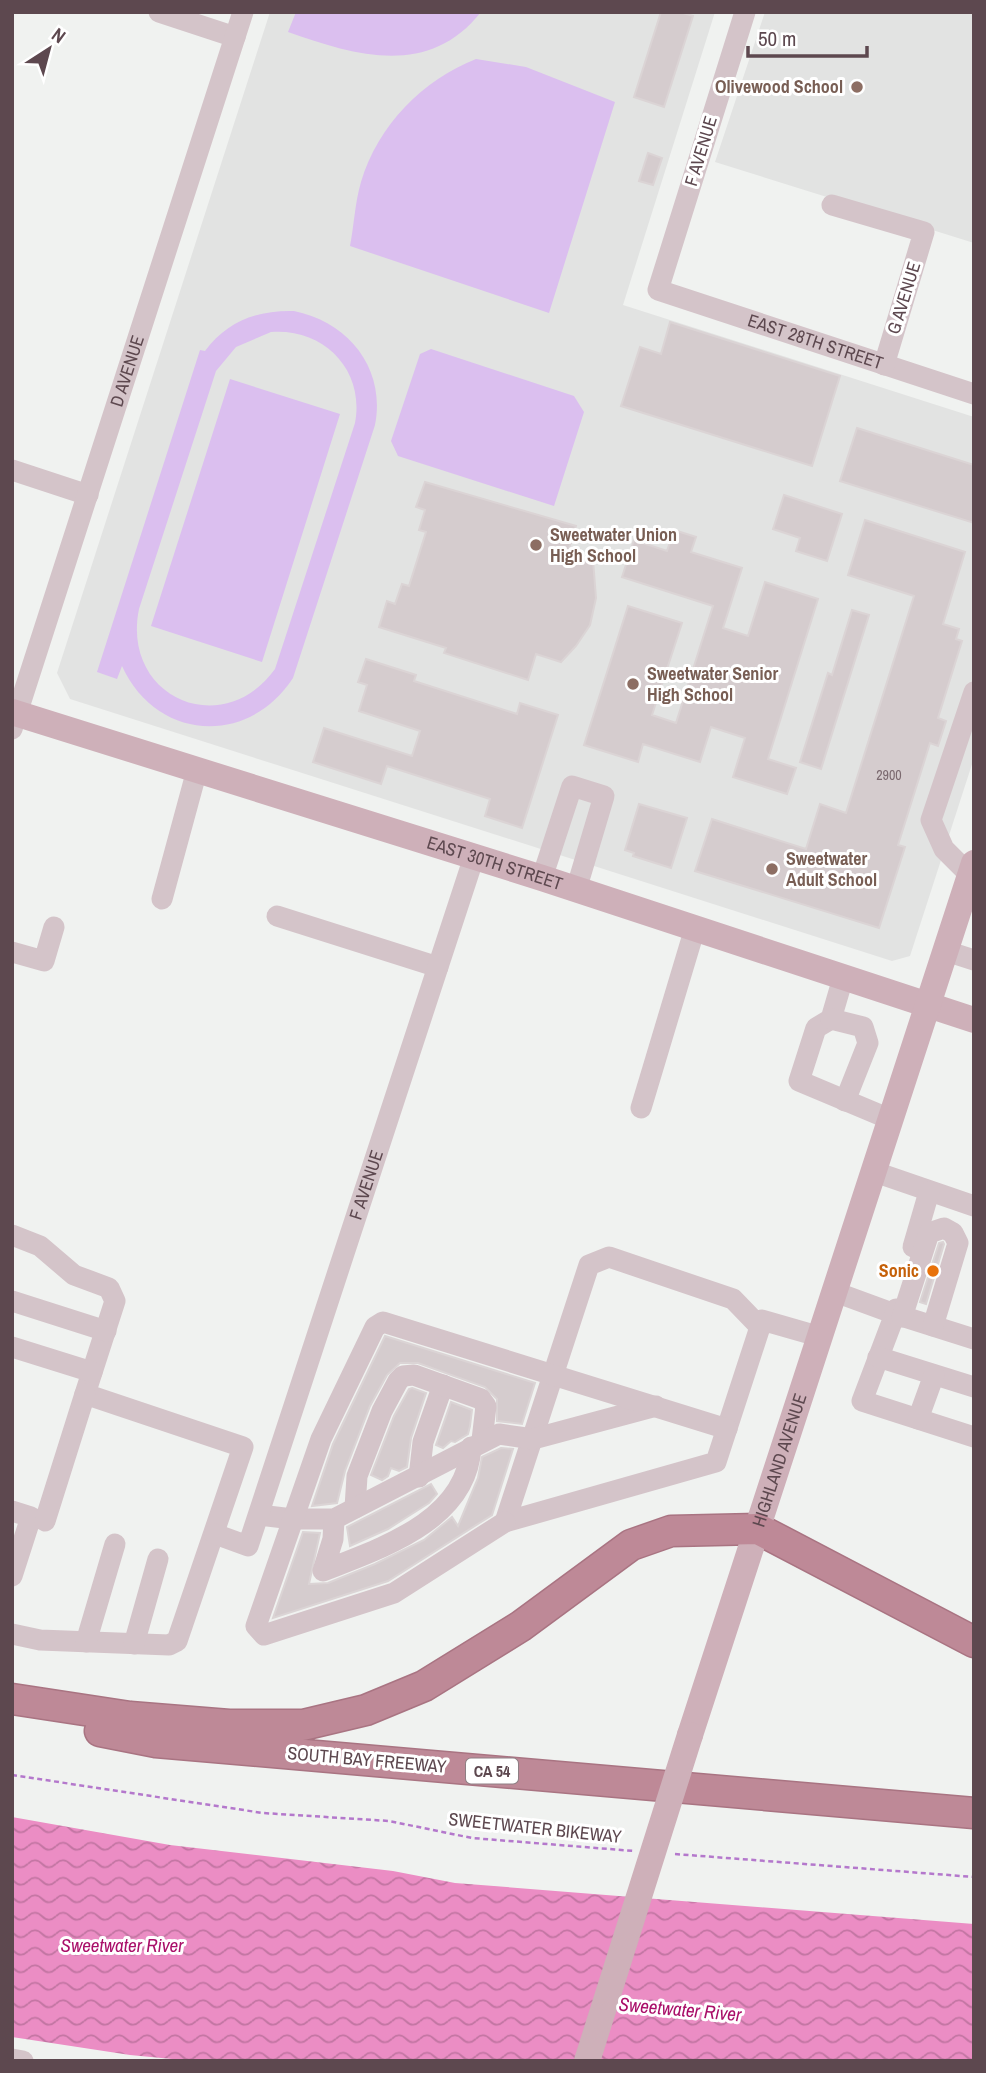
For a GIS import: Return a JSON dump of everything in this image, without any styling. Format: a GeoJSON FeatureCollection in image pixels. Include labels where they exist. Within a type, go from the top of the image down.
{"type":"FeatureCollection","features":[{"type":"Feature","properties":{"kind":"highway"},"geometry":{"type":"LineString","coordinates":[[12,1699],[184,1722],[303,1725],[366,1710],[424,1686],[520,1626],[631,1545],[671,1531],[758,1529],[974,1642]]}},
{"type":"Feature","properties":{"kind":"highway","name":"SOUTH BAY FREEWAY"},"geometry":{"type":"LineString","coordinates":[[12,1715],[156,1742],[974,1813]]}},
{"type":"Feature","properties":{"kind":"main road","name":"EAST 30TH STREET"},"geometry":{"type":"LineString","coordinates":[[14,718],[197,770],[542,878],[974,1020]]}},
{"type":"Feature","properties":{"kind":"main road","name":"HIGHLAND AVENUE"},"geometry":{"type":"LineString","coordinates":[[587,2061],[698,1709],[970,882]]}},
{"type":"Feature","properties":{"kind":"street"},"geometry":{"type":"LineString","coordinates":[[159,12],[235,37]]}},
{"type":"Feature","properties":{"kind":"street","name":"D AVENUE"},"geometry":{"type":"LineString","coordinates":[[14,718],[243,12]]}},
{"type":"Feature","properties":{"kind":"street","name":"F AVENUE"},"geometry":{"type":"LineString","coordinates":[[658,290],[745,12]]}},
{"type":"Feature","properties":{"kind":"street","name":"G AVENUE"},"geometry":{"type":"LineString","coordinates":[[832,205],[924,232],[884,365]]}},
{"type":"Feature","properties":{"kind":"street","name":"EAST 28TH STREET"},"geometry":{"type":"LineString","coordinates":[[658,290],[974,394]]}},
{"type":"Feature","properties":{"kind":"street"},"geometry":{"type":"LineString","coordinates":[[12,470],[88,495]]}},
{"type":"Feature","properties":{"kind":"street"},"geometry":{"type":"LineString","coordinates":[[970,882],[944,849],[931,820],[974,692]]}},
{"type":"Feature","properties":{"kind":"street"},"geometry":{"type":"LineString","coordinates":[[162,899],[197,770]]}},
{"type":"Feature","properties":{"kind":"street"},"geometry":{"type":"LineString","coordinates":[[542,878],[572,786],[604,796],[576,890]]}},
{"type":"Feature","properties":{"kind":"street","name":"F AVENUE"},"geometry":{"type":"LineString","coordinates":[[215,1534],[248,1546],[474,857]]}},
{"type":"Feature","properties":{"kind":"street"},"geometry":{"type":"LineString","coordinates":[[277,916],[438,967]]}},
{"type":"Feature","properties":{"kind":"street"},"geometry":{"type":"LineString","coordinates":[[12,952],[44,961],[54,928]]}},
{"type":"Feature","properties":{"kind":"street"},"geometry":{"type":"LineString","coordinates":[[641,1108],[695,928]]}},
{"type":"Feature","properties":{"kind":"street"},"geometry":{"type":"LineString","coordinates":[[946,951],[974,960]]}},
{"type":"Feature","properties":{"kind":"street"},"geometry":{"type":"LineString","coordinates":[[843,978],[831,1019],[817,1028],[799,1081],[892,1120]]}},
{"type":"Feature","properties":{"kind":"street"},"geometry":{"type":"LineString","coordinates":[[831,1019],[863,1027],[868,1043],[845,1101]]}},
{"type":"Feature","properties":{"kind":"street"},"geometry":{"type":"LineString","coordinates":[[874,1172],[974,1206]]}},
{"type":"Feature","properties":{"kind":"street"},"geometry":{"type":"LineString","coordinates":[[898,1315],[929,1192]]}},
{"type":"Feature","properties":{"kind":"street"},"geometry":{"type":"LineString","coordinates":[[933,1326],[958,1243],[953,1233],[944,1228],[929,1233],[862,1401],[974,1437]]}},
{"type":"Feature","properties":{"kind":"street"},"geometry":{"type":"LineString","coordinates":[[12,1236],[40,1245],[74,1275],[109,1288],[114,1293],[106,1331],[45,1521]]}},
{"type":"Feature","properties":{"kind":"street"},"geometry":{"type":"LineString","coordinates":[[505,1522],[589,1265],[608,1257],[733,1299],[760,1327]]}},
{"type":"Feature","properties":{"kind":"street"},"geometry":{"type":"LineString","coordinates":[[835,1292],[974,1339]]}},
{"type":"Feature","properties":{"kind":"street"},"geometry":{"type":"LineString","coordinates":[[12,1301],[106,1331]]}},
{"type":"Feature","properties":{"kind":"street"},"geometry":{"type":"LineString","coordinates":[[727,1429],[383,1322],[375,1326],[321,1439],[256,1626],[264,1635],[394,1593],[505,1522],[716,1462],[727,1429],[762,1320],[821,1337]]}},
{"type":"Feature","properties":{"kind":"street"},"geometry":{"type":"LineString","coordinates":[[12,1347],[92,1372]]}},
{"type":"Feature","properties":{"kind":"street"},"geometry":{"type":"LineString","coordinates":[[878,1357],[974,1387]]}},
{"type":"Feature","properties":{"kind":"street"},"geometry":{"type":"LineString","coordinates":[[334,1519],[332,1539],[323,1571],[358,1557],[429,1521],[453,1500],[461,1486],[486,1406],[481,1399],[414,1375],[403,1376],[398,1381],[357,1476],[355,1508]]}},
{"type":"Feature","properties":{"kind":"street"},"geometry":{"type":"LineString","coordinates":[[918,1419],[934,1375]]}},
{"type":"Feature","properties":{"kind":"street"},"geometry":{"type":"LineString","coordinates":[[419,1477],[423,1442],[443,1385]]}},
{"type":"Feature","properties":{"kind":"street"},"geometry":{"type":"LineString","coordinates":[[12,1633],[40,1640],[169,1645],[177,1641],[243,1447],[85,1394]]}},
{"type":"Feature","properties":{"kind":"street"},"geometry":{"type":"LineString","coordinates":[[259,1515],[293,1519],[334,1519],[499,1434],[533,1439],[656,1406]]}},
{"type":"Feature","properties":{"kind":"street"},"geometry":{"type":"LineString","coordinates":[[12,1511],[31,1517],[12,1576]]}},
{"type":"Feature","properties":{"kind":"street"},"geometry":{"type":"LineString","coordinates":[[86,1642],[116,1545]]}},
{"type":"Feature","properties":{"kind":"street"},"geometry":{"type":"LineString","coordinates":[[134,1644],[158,1559]]}},
{"type":"Feature","properties":{"kind":"street"},"geometry":{"type":"LineString","coordinates":[[12,2059],[23,2061]]}},
{"type":"Feature","properties":{"kind":"path","name":"SWEETWATER BIKEWAY"},"geometry":{"type":"LineString","coordinates":[[12,1775],[263,1813],[346,1816],[389,1821],[472,1838],[639,1851]]}},
{"type":"Feature","properties":{"kind":"path"},"geometry":{"type":"LineString","coordinates":[[667,1853],[974,1877]]}},
{"type":"Feature","properties":{"kind":"shaded area","name":"Sweetwater Union High School"},"geometry":{"type":"Polygon","coordinates":[[[270,12],[715,12],[623,305],[974,417],[974,758],[910,956],[892,961],[70,699],[57,673],[270,12]]]}},
{"type":"Feature","properties":{"kind":"shaded area"},"geometry":{"type":"Polygon","coordinates":[[[296,12],[481,12],[461,33],[438,46],[415,54],[390,56],[365,54],[288,32],[296,12]]]}},
{"type":"Feature","properties":{"kind":"shaded area","name":"Olivewood School"},"geometry":{"type":"Polygon","coordinates":[[[765,12],[974,12],[974,243],[715,162],[765,12]]]}},
{"type":"Feature","properties":{"kind":"shaded area"},"geometry":{"type":"Polygon","coordinates":[[[476,59],[526,67],[615,102],[549,313],[350,246],[361,182],[369,161],[391,124],[405,107],[438,79],[476,59]]]}},
{"type":"Feature","properties":{"kind":"shaded area"},"geometry":{"type":"Polygon","coordinates":[[[294,311],[314,317],[347,337],[359,351],[369,367],[375,385],[375,425],[293,678],[274,700],[252,716],[228,724],[203,726],[179,721],[157,709],[137,691],[122,666],[117,679],[97,672],[200,350],[205,351],[223,332],[244,319],[294,311]],[[271,332],[236,347],[216,371],[139,609],[138,640],[145,666],[160,686],[180,699],[204,705],[229,703],[253,691],[275,669],[355,423],[354,386],[337,356],[308,337],[271,332]]]}},
{"type":"Feature","properties":{"kind":"shaded area"},"geometry":{"type":"Polygon","coordinates":[[[431,349],[574,396],[584,412],[554,506],[398,456],[391,441],[420,354],[431,349]]]}},
{"type":"Feature","properties":{"kind":"shaded area"},"geometry":{"type":"Polygon","coordinates":[[[230,379],[340,414],[262,662],[151,626],[230,379]]]}},
{"type":"Feature","properties":{"kind":"water","name":"Sweetwater River"},"geometry":{"type":"Polygon","coordinates":[[[12,1817],[170,1845],[393,1871],[455,1883],[974,1924],[974,2061],[193,2061],[130,2055],[12,2037],[12,1817]]]}},
{"type":"Feature","properties":{"kind":"building"},"geometry":{"type":"Polygon","coordinates":[[[661,12],[680,12],[693,16],[664,107],[634,97],[661,12]]]}},
{"type":"Feature","properties":{"kind":"building"},"geometry":{"type":"Polygon","coordinates":[[[648,153],[662,158],[653,185],[639,181],[648,153]]]}},
{"type":"Feature","properties":{"kind":"building"},"geometry":{"type":"Polygon","coordinates":[[[670,322],[840,376],[812,466],[621,406],[640,347],[661,354],[670,322]]]}},
{"type":"Feature","properties":{"kind":"building"},"geometry":{"type":"Polygon","coordinates":[[[857,428],[974,465],[974,523],[840,481],[857,428]]]}},
{"type":"Feature","properties":{"kind":"building"},"geometry":{"type":"Polygon","coordinates":[[[425,482],[576,526],[568,552],[593,560],[596,598],[590,625],[561,662],[536,654],[528,680],[444,653],[446,648],[379,627],[387,601],[395,604],[402,584],[409,586],[426,532],[419,530],[425,510],[416,507],[425,482]]]}},
{"type":"Feature","properties":{"kind":"building"},"geometry":{"type":"Polygon","coordinates":[[[784,495],[842,514],[827,561],[796,551],[800,538],[773,529],[784,495]]]}},
{"type":"Feature","properties":{"kind":"building"},"geometry":{"type":"Polygon","coordinates":[[[865,520],[965,552],[943,624],[959,629],[956,639],[962,641],[938,718],[946,721],[938,746],[930,743],[898,845],[905,847],[879,928],[695,871],[712,819],[806,849],[820,804],[846,813],[914,596],[848,575],[865,520]]]}},
{"type":"Feature","properties":{"kind":"building"},"geometry":{"type":"Polygon","coordinates":[[[674,530],[696,537],[691,552],[742,568],[723,628],[748,636],[765,582],[818,599],[768,759],[796,768],[787,794],[733,777],[745,738],[711,727],[700,762],[643,744],[638,762],[584,745],[628,606],[682,623],[652,715],[676,723],[713,606],[622,577],[634,540],[667,551],[674,530]]]}},
{"type":"Feature","properties":{"kind":"building"},"geometry":{"type":"Polygon","coordinates":[[[852,610],[869,615],[821,769],[800,762],[828,673],[832,675],[852,610]]]}},
{"type":"Feature","properties":{"kind":"building"},"geometry":{"type":"Polygon","coordinates":[[[366,659],[416,675],[414,681],[517,714],[520,703],[558,715],[522,828],[485,816],[490,799],[387,766],[381,784],[313,762],[324,728],[412,756],[420,731],[359,711],[367,685],[358,682],[366,659]]]}},
{"type":"Feature","properties":{"kind":"building"},"geometry":{"type":"Polygon","coordinates":[[[639,804],[687,818],[671,868],[633,856],[634,853],[625,850],[639,804]]]}},
{"type":"Feature","properties":{"kind":"building"},"geometry":{"type":"Polygon","coordinates":[[[943,1242],[926,1304],[920,1302],[939,1243],[943,1242]]]}},
{"type":"Feature","properties":{"kind":"building"},"geometry":{"type":"Polygon","coordinates":[[[385,1336],[535,1383],[522,1424],[497,1421],[497,1399],[485,1387],[418,1363],[400,1363],[387,1375],[370,1406],[345,1471],[337,1503],[312,1506],[333,1444],[385,1336]]]}},
{"type":"Feature","properties":{"kind":"building"},"geometry":{"type":"Polygon","coordinates":[[[412,1388],[426,1393],[411,1438],[407,1467],[399,1471],[391,1468],[388,1476],[382,1480],[371,1475],[394,1416],[412,1388]]]}},
{"type":"Feature","properties":{"kind":"building"},"geometry":{"type":"Polygon","coordinates":[[[451,1402],[472,1410],[470,1426],[468,1434],[455,1442],[451,1441],[443,1448],[436,1445],[451,1402]]]}},
{"type":"Feature","properties":{"kind":"building"},"geometry":{"type":"Polygon","coordinates":[[[501,1448],[513,1449],[492,1515],[388,1581],[273,1618],[303,1532],[320,1533],[309,1584],[328,1583],[375,1564],[424,1540],[452,1517],[458,1526],[478,1478],[482,1457],[501,1448]]]}},
{"type":"Feature","properties":{"kind":"building"},"geometry":{"type":"Polygon","coordinates":[[[431,1484],[437,1494],[429,1503],[388,1529],[350,1546],[347,1527],[431,1484]]]}},
{"type":"Feature","properties":{"kind":"place","name":"Olivewood School"},"geometry":{"type":"Point","coordinates":[857,87]}},
{"type":"Feature","properties":{"kind":"place","name":"Sweetwater Union High School"},"geometry":{"type":"Point","coordinates":[536,545]}},
{"type":"Feature","properties":{"kind":"place","name":"Sweetwater Senior High School"},"geometry":{"type":"Point","coordinates":[633,684]}},
{"type":"Feature","properties":{"kind":"place","name":"Sweetwater Adult School"},"geometry":{"type":"Point","coordinates":[772,869]}},
{"type":"Feature","properties":{"kind":"place","name":"Sonic"},"geometry":{"type":"Point","coordinates":[933,1271]}}]}
